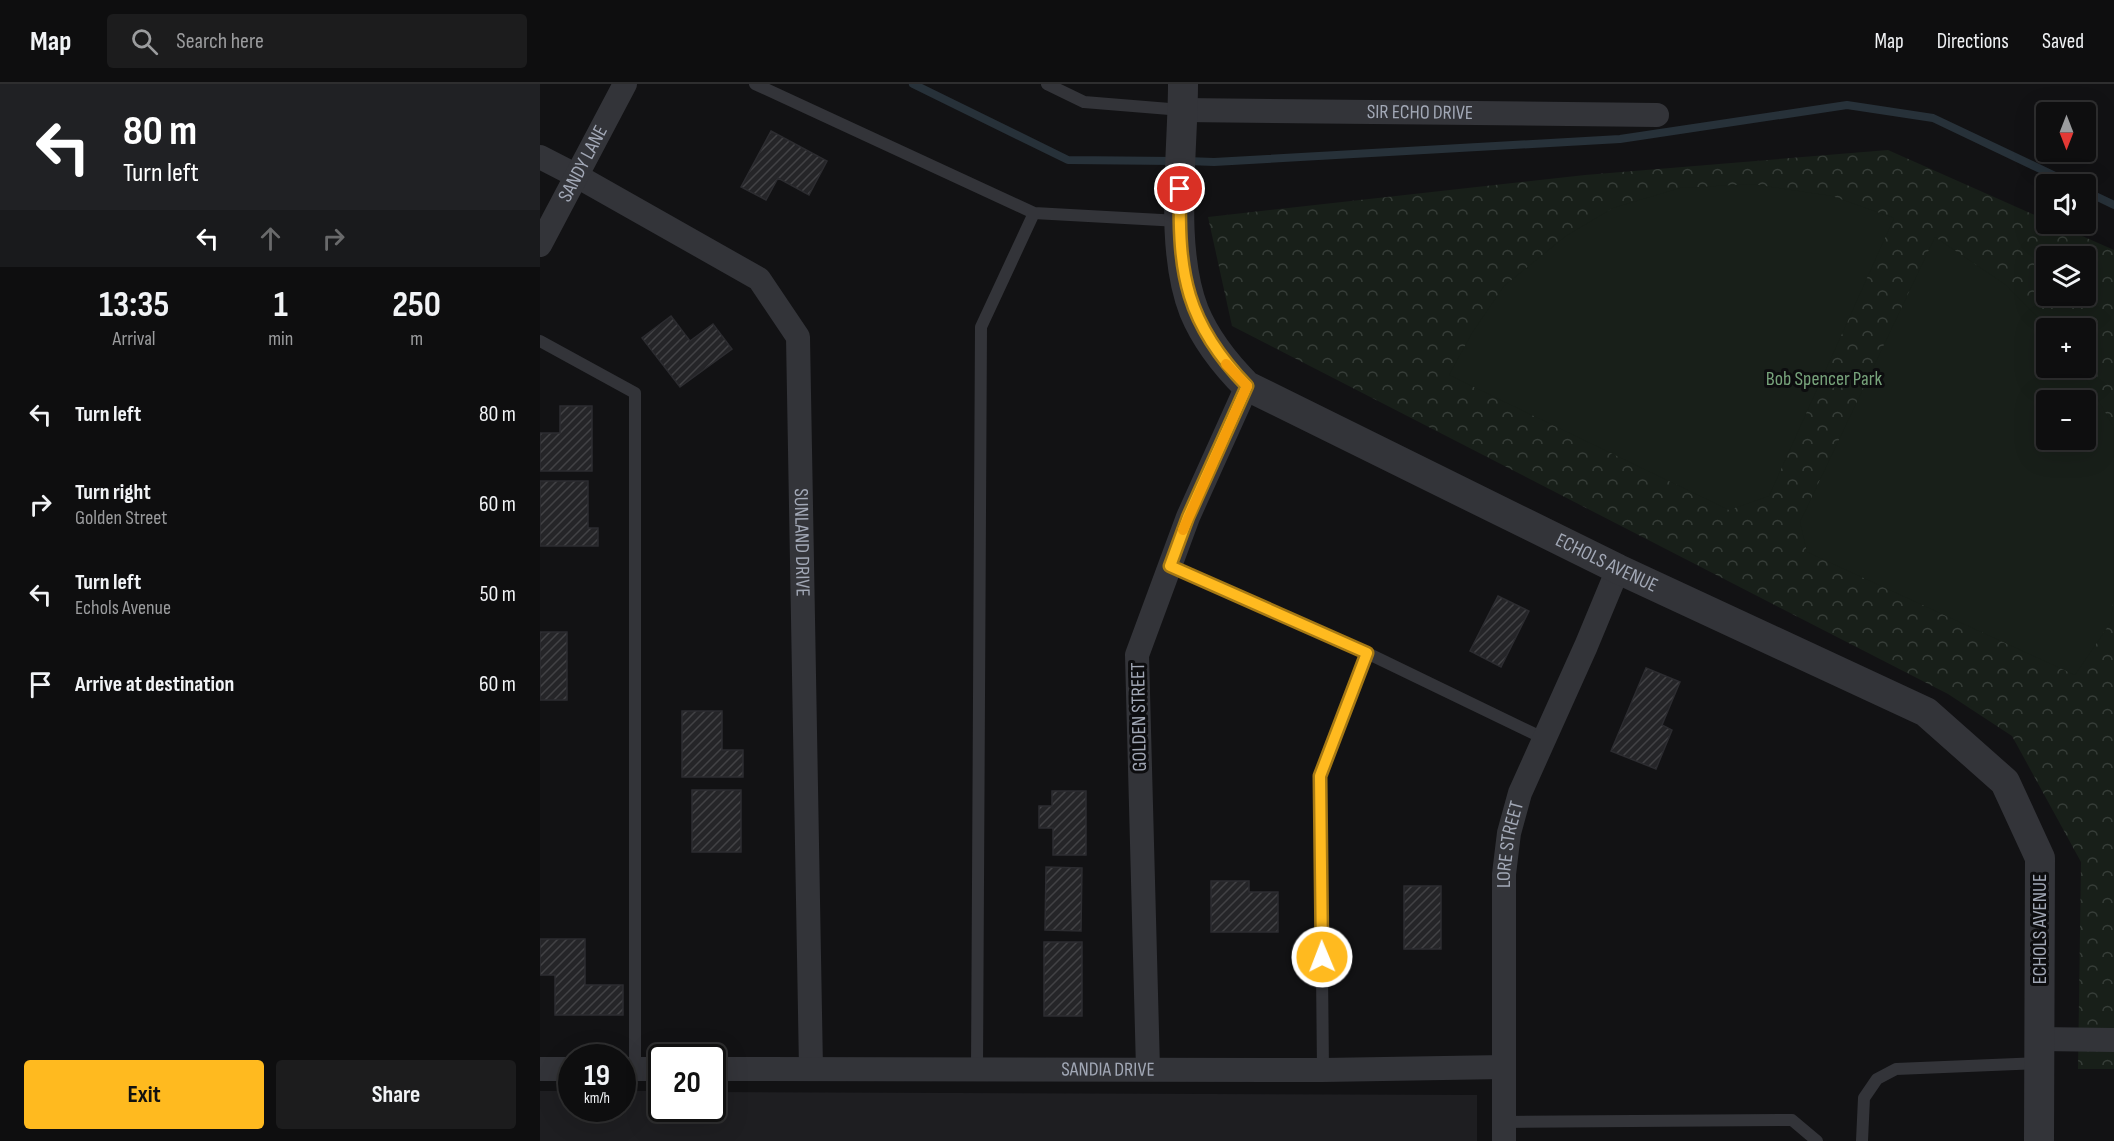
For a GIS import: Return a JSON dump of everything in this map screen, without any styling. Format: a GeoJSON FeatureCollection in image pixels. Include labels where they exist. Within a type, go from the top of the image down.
{"type":"FeatureCollection","features":[{"type":"Feature","properties":{"kind":"street","name":"SANDY LANE"},"geometry":{"type":"LineString","coordinates":[[540,245],[625,84]]}},
{"type":"Feature","properties":{"kind":"street","name":"SIR ECHO DRIVE"},"geometry":{"type":"LineString","coordinates":[[1183,97],[1657,115]]}},
{"type":"Feature","properties":{"kind":"street","name":"ECHOLS AVENUE"},"geometry":{"type":"LineString","coordinates":[[1183,97],[1180,250],[1185,280],[1194,311],[1210,342],[1247,386],[1618,569],[1926,712],[2005,782],[2040,858],[2039,1141]]}},
{"type":"Feature","properties":{"kind":"street","name":"SUNLAND DRIVE"},"geometry":{"type":"LineString","coordinates":[[540,157],[759,279],[798,336],[811,1069]]}},
{"type":"Feature","properties":{"kind":"street","name":"GOLDEN STREET"},"geometry":{"type":"LineString","coordinates":[[1148,1069],[1137,655],[1188,517],[1247,386]]}},
{"type":"Feature","properties":{"kind":"street","name":"LORE STREET"},"geometry":{"type":"LineString","coordinates":[[1504,1132],[1504,874],[1509,833],[1520,793],[1618,569]]}},
{"type":"Feature","properties":{"kind":"street"},"geometry":{"type":"LineString","coordinates":[[2039,1051],[2114,1040]]}},
{"type":"Feature","properties":{"kind":"street","name":"SANDIA DRIVE"},"geometry":{"type":"LineString","coordinates":[[726,1069],[1504,1068]]}},
{"type":"Feature","properties":{"kind":"street"},"geometry":{"type":"LineString","coordinates":[[540,1069],[558,1069]]}},
{"type":"Feature","properties":{"kind":"lane"},"geometry":{"type":"LineString","coordinates":[[755,84],[1034,213],[1180,215]]}},
{"type":"Feature","properties":{"kind":"lane"},"geometry":{"type":"LineString","coordinates":[[1047,84],[1084,102],[1183,97]]}},
{"type":"Feature","properties":{"kind":"lane"},"geometry":{"type":"LineString","coordinates":[[977,1069],[981,327],[1034,213]]}},
{"type":"Feature","properties":{"kind":"lane"},"geometry":{"type":"LineString","coordinates":[[540,341],[635,393],[629,1044]]}},
{"type":"Feature","properties":{"kind":"lane"},"geometry":{"type":"LineString","coordinates":[[1170,566],[1367,653],[1543,738]]}},
{"type":"Feature","properties":{"kind":"lane"},"geometry":{"type":"LineString","coordinates":[[1323,1070],[1320,776],[1367,653]]}},
{"type":"Feature","properties":{"kind":"lane"},"geometry":{"type":"LineString","coordinates":[[1862,1141],[1864,1098],[1877,1079],[1896,1069],[2039,1051]]}},
{"type":"Feature","properties":{"kind":"lane"},"geometry":{"type":"LineString","coordinates":[[1504,1132],[1792,1120],[1817,1141]]}},
{"type":"Feature","properties":{"kind":"shaded area"},"geometry":{"type":"Polygon","coordinates":[[[540,1091],[558,1091],[558,1122],[636,1122],[636,1091],[648,1091],[648,1122],[726,1122],[726,1092],[1477,1095],[1477,1141],[540,1141],[540,1091]]]}},
{"type":"Feature","properties":{"kind":"green space","name":"Bob Spencer Park"},"geometry":{"type":"Polygon","coordinates":[[[1888,150],[2036,216],[2036,234],[2078,234],[2114,250],[2114,1069],[2078,1069],[2081,862],[2012,736],[1948,694],[1232,326],[1208,217],[1585,175],[1888,150]]]}},
{"type":"Feature","properties":{"kind":"green space"},"geometry":{"type":"Polygon","coordinates":[[[1752,184],[1832,196],[1894,218],[1769,496],[1729,510],[1449,375],[1472,333],[1504,286],[1566,236],[1613,208],[1680,188],[1752,184]]]}},
{"type":"Feature","properties":{"kind":"green space"},"geometry":{"type":"Polygon","coordinates":[[[1935,237],[2006,285],[2038,318],[2036,318],[2036,378],[2086,378],[2093,390],[2036,390],[2036,450],[2096,450],[2096,396],[2113,426],[2114,592],[2111,622],[2075,675],[1807,552],[1800,522],[1935,237]]]}},
{"type":"Feature","properties":{"kind":"building"},"geometry":{"type":"Polygon","coordinates":[[[771,131],[827,161],[809,195],[778,178],[766,200],[741,187],[771,131]]]}},
{"type":"Feature","properties":{"kind":"building"},"geometry":{"type":"Polygon","coordinates":[[[671,316],[690,341],[713,324],[732,349],[680,387],[642,338],[671,316]]]}},
{"type":"Feature","properties":{"kind":"building"},"geometry":{"type":"Polygon","coordinates":[[[560,406],[592,406],[592,471],[540,471],[540,433],[560,433],[560,406]]]}},
{"type":"Feature","properties":{"kind":"building"},"geometry":{"type":"Polygon","coordinates":[[[540,481],[588,481],[588,528],[598,528],[598,546],[540,546],[540,481]]]}},
{"type":"Feature","properties":{"kind":"building"},"geometry":{"type":"Polygon","coordinates":[[[1498,596],[1529,611],[1501,667],[1470,651],[1498,596]]]}},
{"type":"Feature","properties":{"kind":"building"},"geometry":{"type":"Polygon","coordinates":[[[540,632],[567,632],[567,700],[540,700],[540,632]]]}},
{"type":"Feature","properties":{"kind":"building"},"geometry":{"type":"Polygon","coordinates":[[[1646,668],[1680,682],[1662,725],[1672,730],[1656,769],[1611,751],[1646,668]]]}},
{"type":"Feature","properties":{"kind":"building"},"geometry":{"type":"Polygon","coordinates":[[[682,711],[722,711],[722,750],[743,750],[743,777],[682,777],[682,711]]]}},
{"type":"Feature","properties":{"kind":"building"},"geometry":{"type":"Polygon","coordinates":[[[692,790],[741,790],[741,852],[692,852],[692,790]]]}},
{"type":"Feature","properties":{"kind":"building"},"geometry":{"type":"Polygon","coordinates":[[[1052,791],[1086,791],[1086,855],[1053,855],[1053,828],[1039,828],[1039,806],[1052,806],[1052,791]]]}},
{"type":"Feature","properties":{"kind":"building"},"geometry":{"type":"Polygon","coordinates":[[[1046,867],[1082,868],[1081,931],[1045,930],[1046,867]]]}},
{"type":"Feature","properties":{"kind":"building"},"geometry":{"type":"Polygon","coordinates":[[[1211,881],[1249,881],[1249,892],[1278,892],[1278,932],[1211,932],[1211,881]]]}},
{"type":"Feature","properties":{"kind":"building"},"geometry":{"type":"Polygon","coordinates":[[[1404,886],[1441,886],[1441,949],[1404,949],[1404,886]]]}},
{"type":"Feature","properties":{"kind":"building"},"geometry":{"type":"Polygon","coordinates":[[[540,939],[585,939],[585,985],[623,985],[623,1015],[555,1015],[555,975],[540,975],[540,939]]]}},
{"type":"Feature","properties":{"kind":"building"},"geometry":{"type":"Polygon","coordinates":[[[1044,942],[1082,942],[1082,1016],[1044,1016],[1044,942]]]}},
{"type":"Feature","properties":{"kind":"waterway"},"geometry":{"type":"LineString","coordinates":[[913,84],[1068,160],[1175,161]]}},
{"type":"Feature","properties":{"kind":"waterway"},"geometry":{"type":"LineString","coordinates":[[1187,161],[1214,162],[1620,139],[1847,105],[1933,118],[2051,174]]}},
{"type":"Feature","properties":{"kind":"waterway"},"geometry":{"type":"LineString","coordinates":[[2096,196],[2114,205]]}},
{"type":"Feature","properties":{"kind":"slow traffic"},"geometry":{"type":"LineString","coordinates":[[1183,530],[1247,386],[1226,364]]}},
{"type":"Feature","properties":{"kind":"route"},"geometry":{"type":"LineString","coordinates":[[1180,189],[1180,250],[1185,280],[1194,311],[1210,342],[1247,386],[1188,517],[1170,566],[1367,653],[1320,776],[1322,957]]}}]}
